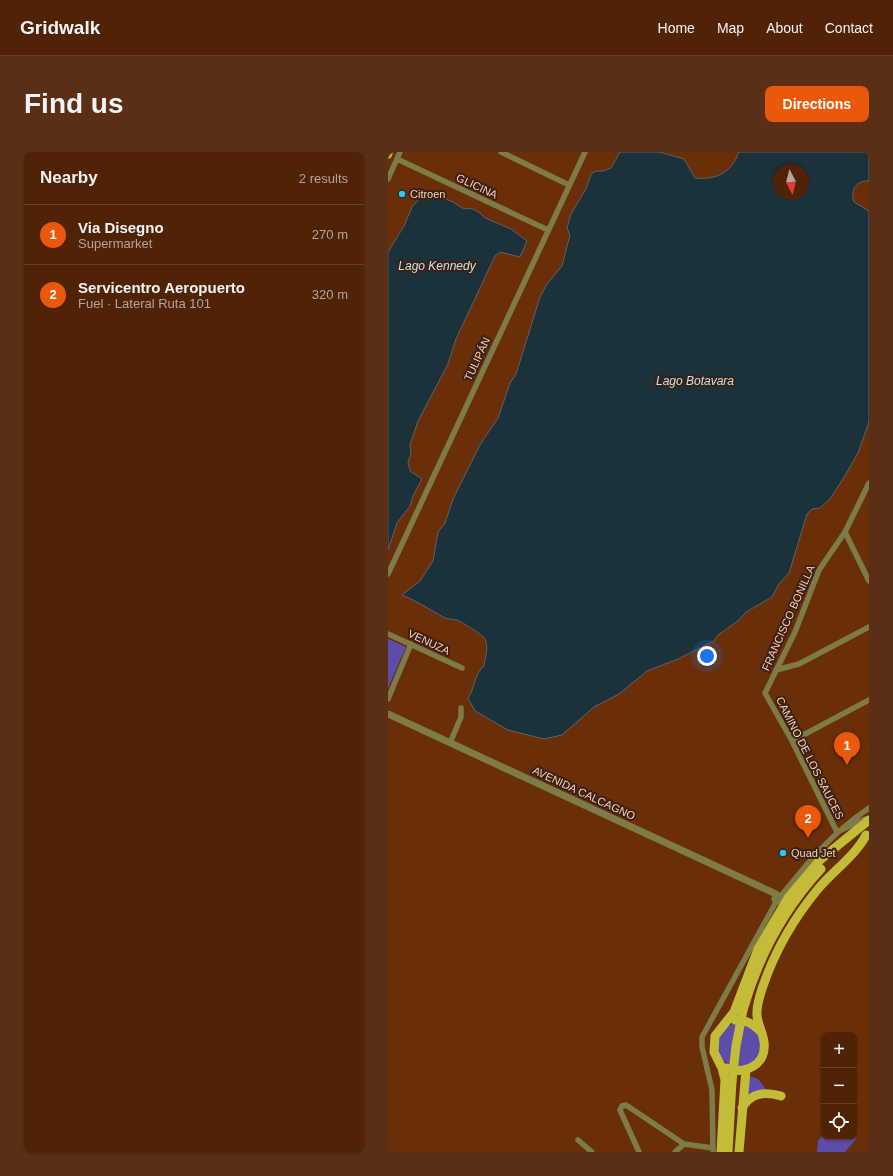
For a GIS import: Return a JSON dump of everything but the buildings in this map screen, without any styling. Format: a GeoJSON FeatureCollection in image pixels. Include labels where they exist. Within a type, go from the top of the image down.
{"type":"FeatureCollection","features":[{"type":"Feature","properties":{"kind":"highway"},"geometry":{"type":"LineString","coordinates":[[716,1151],[725,1089],[723,1073],[714,1052],[715,1036],[734,1012],[758,949],[788,898],[820,860],[869,819]]}},
{"type":"Feature","properties":{"kind":"highway"},"geometry":{"type":"LineString","coordinates":[[734,1152],[736,1046],[753,979],[763,955],[790,908],[812,878],[832,856],[869,824]]}},
{"type":"Feature","properties":{"kind":"highway"},"geometry":{"type":"LineString","coordinates":[[746,1011],[765,965],[795,911],[832,865],[868,834]]}},
{"type":"Feature","properties":{"kind":"highway"},"geometry":{"type":"LineString","coordinates":[[720,1063],[733,1071],[746,1070],[755,1065],[764,1052],[764,1041],[757,1016],[759,1001],[771,965],[787,934],[818,889],[863,842],[868,834]]}},
{"type":"Feature","properties":{"kind":"highway"},"geometry":{"type":"LineString","coordinates":[[725,1024],[734,1020],[744,1020],[753,1024],[760,1031]]}},
{"type":"Feature","properties":{"kind":"highway"},"geometry":{"type":"LineString","coordinates":[[739,1152],[746,1070]]}},
{"type":"Feature","properties":{"kind":"highway"},"geometry":{"type":"LineString","coordinates":[[728,1152],[735,1081]]}},
{"type":"Feature","properties":{"kind":"highway"},"geometry":{"type":"LineString","coordinates":[[742,1108],[750,1098],[754,1096],[773,1094],[781,1096]]}},
{"type":"Feature","properties":{"kind":"street"},"geometry":{"type":"LineString","coordinates":[[388,179],[400,152]]}},
{"type":"Feature","properties":{"kind":"street"},"geometry":{"type":"LineString","coordinates":[[501,152],[569,185]]}},
{"type":"Feature","properties":{"kind":"street","name":"TULIPÁN"},"geometry":{"type":"LineString","coordinates":[[388,574],[585,152]]}},
{"type":"Feature","properties":{"kind":"street","name":"GLICINA"},"geometry":{"type":"LineString","coordinates":[[397,159],[548,230]]}},
{"type":"Feature","properties":{"kind":"street","name":"FRANCISCO BONILLA"},"geometry":{"type":"LineString","coordinates":[[765,694],[795,632],[819,570],[845,532],[869,483]]}},
{"type":"Feature","properties":{"kind":"street"},"geometry":{"type":"LineString","coordinates":[[845,532],[869,581]]}},
{"type":"Feature","properties":{"kind":"street"},"geometry":{"type":"LineString","coordinates":[[776,670],[799,664],[869,627]]}},
{"type":"Feature","properties":{"kind":"street","name":"VENUZA"},"geometry":{"type":"LineString","coordinates":[[388,634],[462,668]]}},
{"type":"Feature","properties":{"kind":"street"},"geometry":{"type":"LineString","coordinates":[[388,698],[411,644]]}},
{"type":"Feature","properties":{"kind":"street","name":"CAMINO DE LOS SAUCES"},"geometry":{"type":"LineString","coordinates":[[765,694],[792,741],[837,832]]}},
{"type":"Feature","properties":{"kind":"street"},"geometry":{"type":"LineString","coordinates":[[792,741],[869,700]]}},
{"type":"Feature","properties":{"kind":"street"},"geometry":{"type":"LineString","coordinates":[[450,743],[462,717],[461,708]]}},
{"type":"Feature","properties":{"kind":"street","name":"AVENIDA CALCAGNO"},"geometry":{"type":"LineString","coordinates":[[388,714],[775,896]]}},
{"type":"Feature","properties":{"kind":"street"},"geometry":{"type":"LineString","coordinates":[[639,1152],[620,1110],[622,1106],[626,1105],[684,1144],[716,1151],[712,1090],[702,1047],[702,1038],[775,896],[837,832],[869,808]]}},
{"type":"Feature","properties":{"kind":"street"},"geometry":{"type":"LineString","coordinates":[[837,832],[869,819]]}},
{"type":"Feature","properties":{"kind":"street"},"geometry":{"type":"LineString","coordinates":[[704,1056],[714,1052]]}},
{"type":"Feature","properties":{"kind":"street"},"geometry":{"type":"LineString","coordinates":[[578,1140],[592,1152]]}},
{"type":"Feature","properties":{"kind":"street"},"geometry":{"type":"LineString","coordinates":[[675,1152],[684,1144]]}},
{"type":"Feature","properties":{"kind":"shaded area"},"geometry":{"type":"Polygon","coordinates":[[[388,639],[406,647],[388,688],[388,639]]]}},
{"type":"Feature","properties":{"kind":"shaded area"},"geometry":{"type":"Polygon","coordinates":[[[735,1023],[743,1023],[755,1029],[761,1041],[761,1049],[755,1061],[743,1067],[735,1067],[723,1061],[717,1049],[717,1041],[723,1029],[735,1023]]]}},
{"type":"Feature","properties":{"kind":"shaded area"},"geometry":{"type":"Polygon","coordinates":[[[749,1076],[758,1079],[766,1089],[749,1095],[745,1090],[749,1076]]]}},
{"type":"Feature","properties":{"kind":"shaded area"},"geometry":{"type":"Polygon","coordinates":[[[821,1137],[821,1140],[855,1140],[845,1152],[817,1152],[818,1141],[821,1137]]]}},
{"type":"Feature","properties":{"kind":"water","name":"Lago Botavara"},"geometry":{"type":"Polygon","coordinates":[[[620,152],[659,152],[684,159],[695,178],[710,178],[722,174],[727,170],[736,159],[739,152],[869,152],[869,181],[864,181],[857,184],[854,190],[853,198],[854,202],[869,211],[869,422],[858,453],[830,499],[820,508],[812,509],[807,514],[789,573],[779,584],[772,597],[746,612],[739,620],[718,635],[714,641],[678,659],[647,671],[619,694],[594,707],[562,735],[544,739],[508,730],[475,711],[468,698],[478,673],[484,666],[487,650],[485,639],[460,621],[445,618],[418,602],[402,595],[420,581],[433,561],[438,532],[445,523],[453,499],[481,443],[498,418],[510,383],[516,374],[540,297],[547,284],[562,266],[570,235],[567,228],[571,214],[586,189],[591,174],[596,171],[603,171],[611,168],[620,152]]]}},
{"type":"Feature","properties":{"kind":"water","name":"Lago Kennedy"},"geometry":{"type":"Polygon","coordinates":[[[433,194],[453,202],[462,208],[473,209],[485,218],[511,229],[527,241],[520,257],[500,252],[495,256],[456,339],[448,364],[418,421],[410,445],[411,454],[408,462],[410,471],[422,479],[413,496],[410,506],[397,523],[388,550],[388,252],[404,226],[412,207],[421,197],[433,194]]]}},
{"type":"Feature","properties":{"kind":"place","name":"Citroen"},"geometry":{"type":"Point","coordinates":[402,194]}},
{"type":"Feature","properties":{"kind":"place","name":"Via Disegno"},"geometry":{"type":"Point","coordinates":[847,765]}},
{"type":"Feature","properties":{"kind":"place","name":"Servicentro Aeropuerto"},"geometry":{"type":"Point","coordinates":[808,838]}},
{"type":"Feature","properties":{"kind":"place","name":"Quad Jet"},"geometry":{"type":"Point","coordinates":[783,853]}}]}
